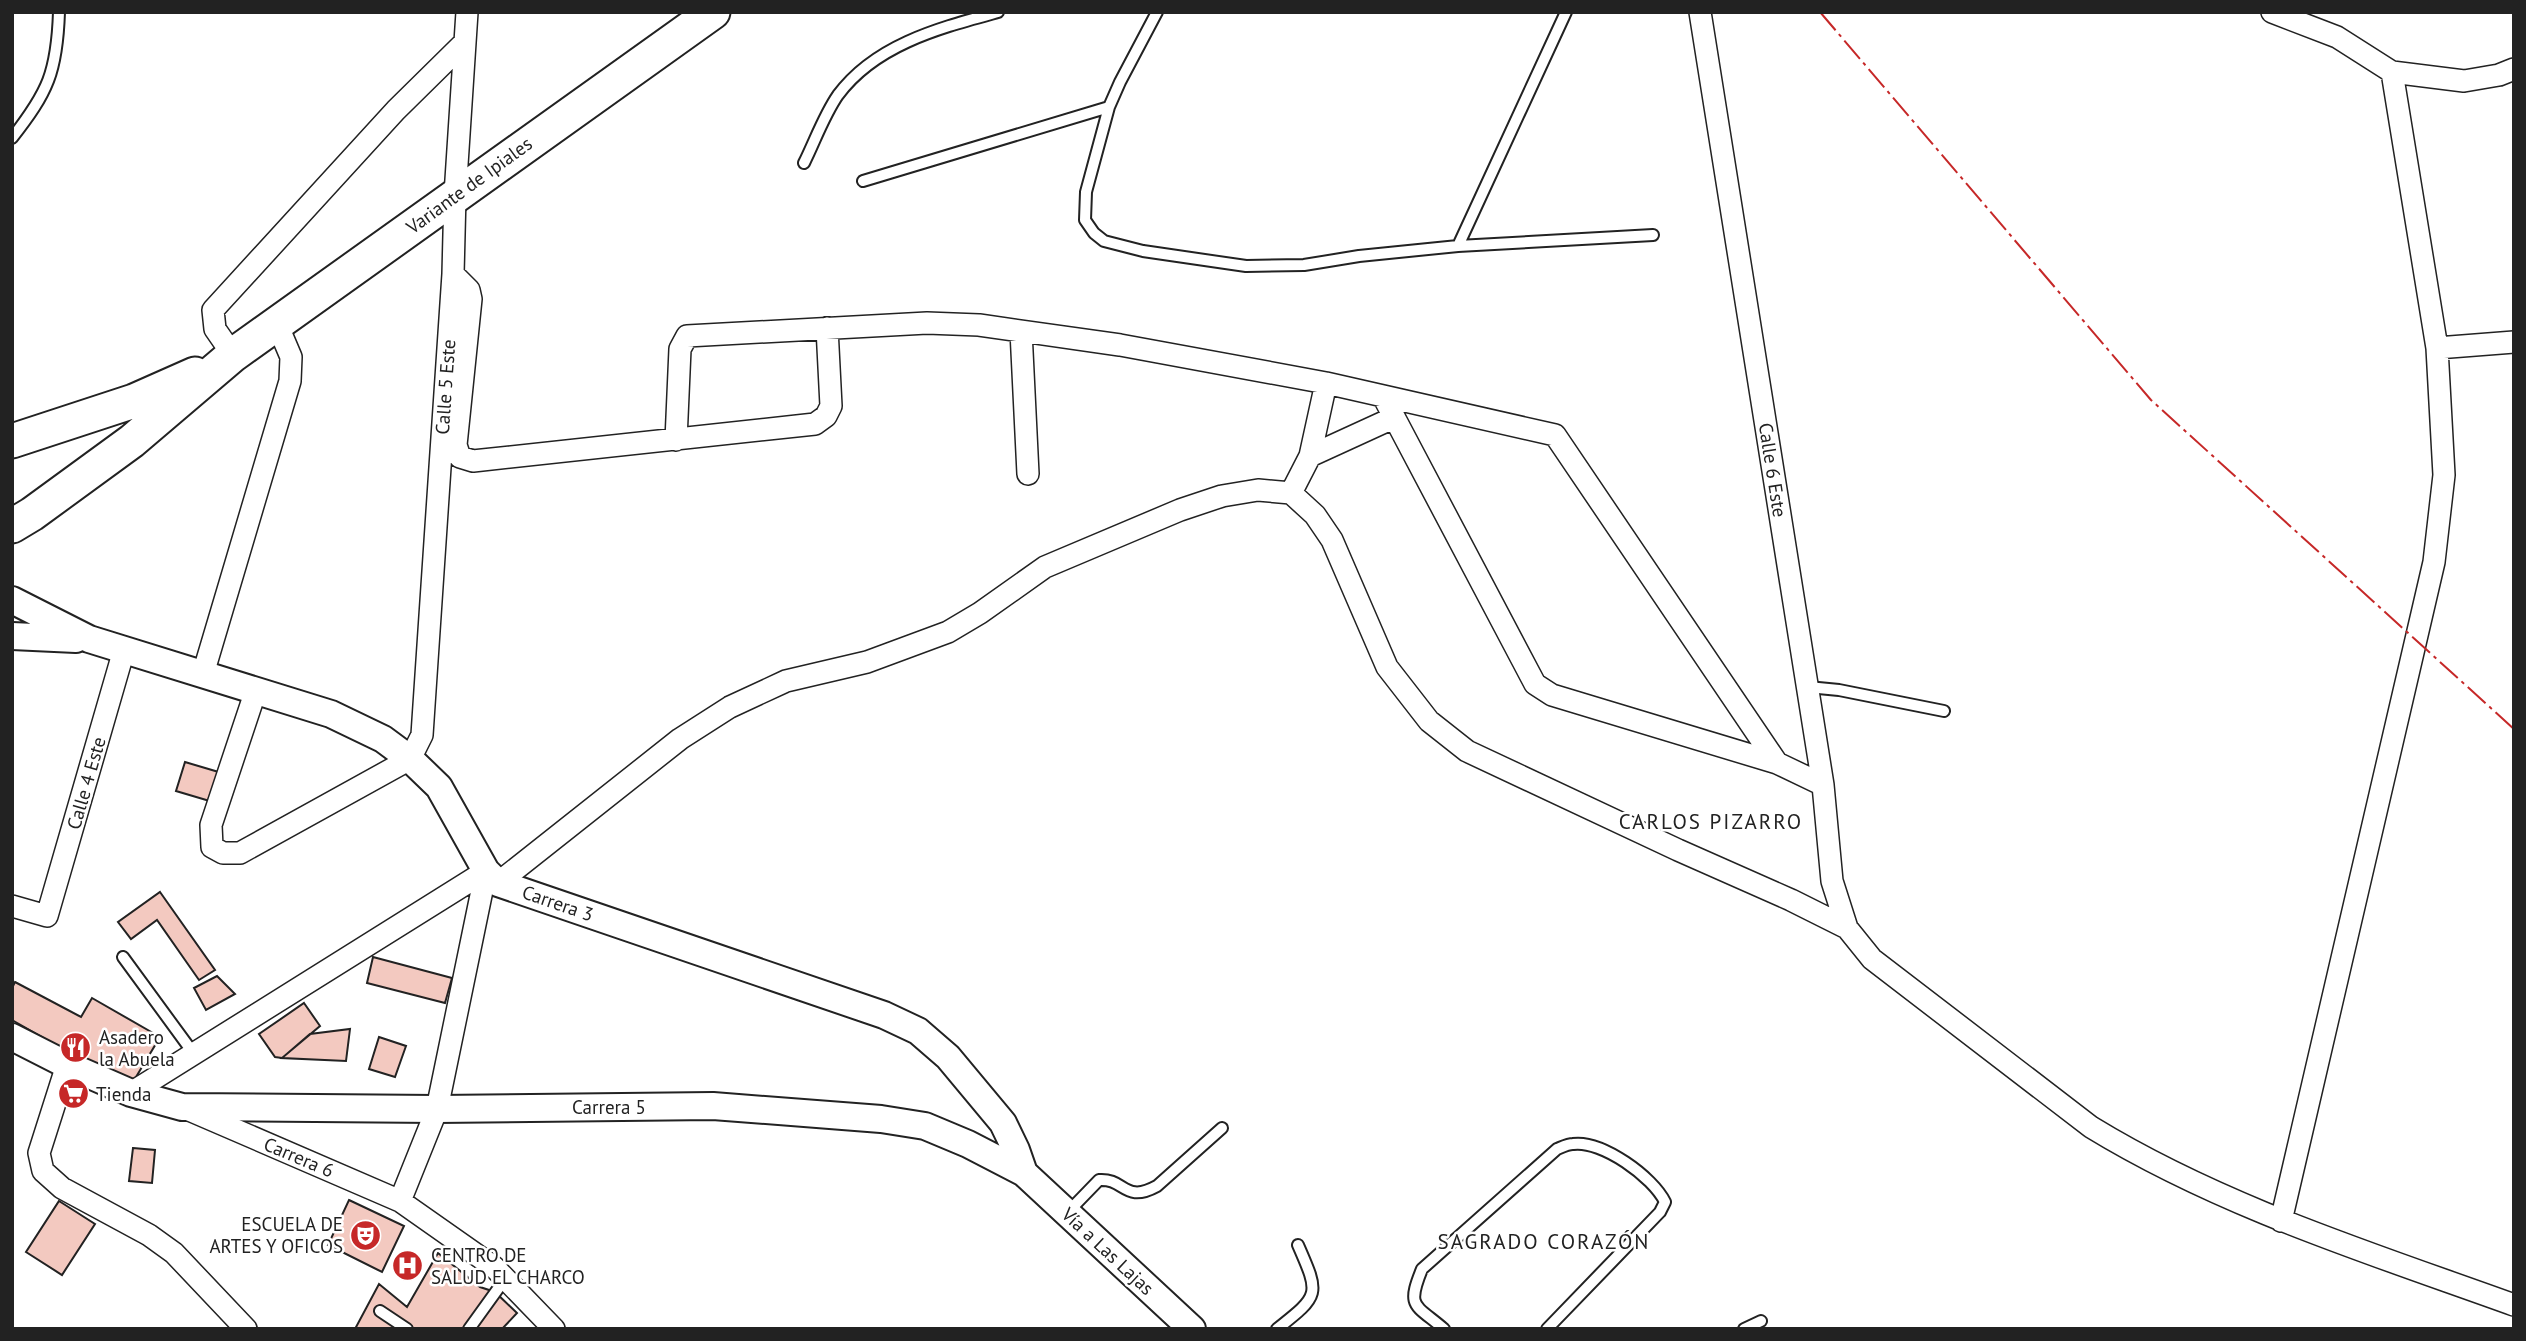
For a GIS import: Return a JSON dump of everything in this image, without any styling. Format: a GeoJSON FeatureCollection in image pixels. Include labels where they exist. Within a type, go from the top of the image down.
{"type":"FeatureCollection","features":[{"type":"Feature","properties":{"kind":"highway","name":"Variante de Ipiales"},"geometry":{"type":"LineString","coordinates":[[12,526],[132,441],[230,357],[713,12]]}},
{"type":"Feature","properties":{"kind":"highway","name":"Variante de Ipiales"},"geometry":{"type":"LineString","coordinates":[[12,441],[134,401],[230,357]]}},
{"type":"Feature","properties":{"kind":"street","name":"Calle 5 Este"},"geometry":{"type":"LineString","coordinates":[[410,759],[422,735],[453,274],[455,195],[467,12]]}},
{"type":"Feature","properties":{"kind":"street","name":"Calle 6 Este"},"geometry":{"type":"LineString","coordinates":[[1700,12],[1824,785],[1832,881],[1847,928]]}},
{"type":"Feature","properties":{"kind":"street"},"geometry":{"type":"LineString","coordinates":[[2272,12],[2337,37],[2392,72],[2464,81],[2499,75],[2514,69]]}},
{"type":"Feature","properties":{"kind":"street"},"geometry":{"type":"LineString","coordinates":[[230,357],[215,329],[213,310],[396,110],[464,43]]}},
{"type":"Feature","properties":{"kind":"street"},"geometry":{"type":"LineString","coordinates":[[2281,1221],[2434,562],[2444,475],[2437,348],[2392,72]]}},
{"type":"Feature","properties":{"kind":"street"},"geometry":{"type":"LineString","coordinates":[[453,274],[469,290],[471,299],[456,445],[460,457],[473,461],[815,424],[825,416],[831,406],[827,328]]}},
{"type":"Feature","properties":{"kind":"street"},"geometry":{"type":"LineString","coordinates":[[676,440],[680,349],[687,336],[927,323],[979,325],[1120,345],[1326,383],[1555,435],[1777,763]]}},
{"type":"Feature","properties":{"kind":"street"},"geometry":{"type":"LineString","coordinates":[[203,674],[290,381],[291,357],[277,324]]}},
{"type":"Feature","properties":{"kind":"street"},"geometry":{"type":"LineString","coordinates":[[1021,331],[1028,474]]}},
{"type":"Feature","properties":{"kind":"street"},"geometry":{"type":"LineString","coordinates":[[2437,348],[2514,342]]}},
{"type":"Feature","properties":{"kind":"street"},"geometry":{"type":"LineString","coordinates":[[1291,493],[1310,456],[1326,383]]}},
{"type":"Feature","properties":{"kind":"street"},"geometry":{"type":"LineString","coordinates":[[1383,396],[1535,684],[1552,695],[1777,763],[1824,785]]}},
{"type":"Feature","properties":{"kind":"street"},"geometry":{"type":"LineString","coordinates":[[1310,456],[1393,418]]}},
{"type":"Feature","properties":{"kind":"street"},"geometry":{"type":"LineString","coordinates":[[131,1093],[492,877],[680,739],[730,707],[786,681],[867,662],[948,632],[1045,568],[1180,510],[1222,496],[1258,489],[1291,493],[1315,516],[1332,540],[1387,667],[1429,721],[1466,751],[1847,928],[1872,959],[2091,1127],[2130,1151],[2213,1192],[2281,1221],[2514,1306]]}},
{"type":"Feature","properties":{"kind":"street"},"geometry":{"type":"LineString","coordinates":[[12,600],[89,639],[331,714],[383,739],[410,759],[439,787],[492,877],[437,1109],[400,1201]]}},
{"type":"Feature","properties":{"kind":"street"},"geometry":{"type":"LineString","coordinates":[[12,636],[89,639]]}},
{"type":"Feature","properties":{"kind":"street","name":"Calle 4 Este"},"geometry":{"type":"LineString","coordinates":[[12,906],[47,916],[124,650]]}},
{"type":"Feature","properties":{"kind":"street"},"geometry":{"type":"LineString","coordinates":[[256,690],[211,825],[212,847],[223,853],[240,853],[410,759]]}},
{"type":"Feature","properties":{"kind":"street","name":"Carrera 3"},"geometry":{"type":"LineString","coordinates":[[492,877],[884,1015],[918,1031],[948,1057],[1003,1123],[1024,1173]]}},
{"type":"Feature","properties":{"kind":"street","name":"Carrera 6"},"geometry":{"type":"LineString","coordinates":[[12,1037],[131,1093],[182,1107],[400,1201],[495,1267],[554,1329]]}},
{"type":"Feature","properties":{"kind":"street"},"geometry":{"type":"LineString","coordinates":[[67,1065],[39,1153],[43,1171],[62,1188],[149,1236],[174,1253],[246,1329]]}},
{"type":"Feature","properties":{"kind":"street","name":"Carrera 5"},"geometry":{"type":"LineString","coordinates":[[182,1107],[437,1109],[713,1106],[881,1119],[925,1126],[968,1144],[1024,1173]]}},
{"type":"Feature","properties":{"kind":"street","name":"Vía a Las Lajas"},"geometry":{"type":"LineString","coordinates":[[1024,1173],[1192,1329]]}},
{"type":"Feature","properties":{"kind":"lane"},"geometry":{"type":"LineString","coordinates":[[12,138],[38,104],[53,72],[59,12]]}},
{"type":"Feature","properties":{"kind":"lane"},"geometry":{"type":"LineString","coordinates":[[804,163],[838,96],[869,63],[906,41],[998,12]]}},
{"type":"Feature","properties":{"kind":"lane"},"geometry":{"type":"LineString","coordinates":[[1157,12],[1109,107],[1086,192],[1085,220],[1094,233],[1104,240],[1143,251],[1246,266],[1304,265],[1359,256],[1458,246],[1653,235]]}},
{"type":"Feature","properties":{"kind":"lane"},"geometry":{"type":"LineString","coordinates":[[1458,246],[1566,12]]}},
{"type":"Feature","properties":{"kind":"lane"},"geometry":{"type":"LineString","coordinates":[[863,181],[1109,107]]}},
{"type":"Feature","properties":{"kind":"lane"},"geometry":{"type":"LineString","coordinates":[[1808,687],[1839,690],[1944,710]]}},
{"type":"Feature","properties":{"kind":"lane"},"geometry":{"type":"LineString","coordinates":[[123,957],[194,1054]]}},
{"type":"Feature","properties":{"kind":"lane"},"geometry":{"type":"LineString","coordinates":[[1068,1213],[1099,1180],[1111,1181],[1132,1192],[1148,1191],[1222,1128]]}},
{"type":"Feature","properties":{"kind":"lane"},"geometry":{"type":"LineString","coordinates":[[1444,1329],[1415,1304],[1412,1293],[1422,1269],[1557,1149],[1574,1143],[1593,1146],[1636,1168],[1661,1194],[1665,1202],[1660,1212],[1547,1329]]}},
{"type":"Feature","properties":{"kind":"lane"},"geometry":{"type":"LineString","coordinates":[[1277,1329],[1309,1302],[1314,1290],[1313,1280],[1298,1245]]}},
{"type":"Feature","properties":{"kind":"lane"},"geometry":{"type":"LineString","coordinates":[[469,1329],[505,1279]]}},
{"type":"Feature","properties":{"kind":"lane"},"geometry":{"type":"LineString","coordinates":[[380,1311],[407,1329]]}},
{"type":"Feature","properties":{"kind":"lane"},"geometry":{"type":"LineString","coordinates":[[1744,1329],[1761,1321]]}},
{"type":"Feature","properties":{"kind":"building"},"geometry":{"type":"Polygon","coordinates":[[[185,762],[222,773],[213,802],[176,791],[185,762]]]}},
{"type":"Feature","properties":{"kind":"building"},"geometry":{"type":"Polygon","coordinates":[[[160,892],[215,970],[199,980],[157,920],[131,939],[118,922],[160,892]]]}},
{"type":"Feature","properties":{"kind":"building"},"geometry":{"type":"Polygon","coordinates":[[[373,957],[452,978],[445,1003],[367,983],[373,957]]]}},
{"type":"Feature","properties":{"kind":"building"},"geometry":{"type":"Polygon","coordinates":[[[217,976],[235,994],[206,1010],[194,988],[217,976]]]}},
{"type":"Feature","properties":{"kind":"building"},"geometry":{"type":"Polygon","coordinates":[[[15,982],[81,1017],[92,998],[160,1037],[130,1087],[12,1020],[12,988],[15,982]]]}},
{"type":"Feature","properties":{"kind":"building"},"geometry":{"type":"Polygon","coordinates":[[[304,1003],[320,1026],[282,1058],[275,1057],[259,1034],[304,1003]]]}},
{"type":"Feature","properties":{"kind":"building"},"geometry":{"type":"Polygon","coordinates":[[[350,1029],[346,1061],[282,1058],[310,1034],[350,1029]]]}},
{"type":"Feature","properties":{"kind":"building"},"geometry":{"type":"Polygon","coordinates":[[[379,1037],[406,1046],[395,1077],[369,1069],[379,1037]]]}},
{"type":"Feature","properties":{"kind":"building"},"geometry":{"type":"Polygon","coordinates":[[[133,1148],[155,1150],[152,1183],[129,1181],[133,1148]]]}},
{"type":"Feature","properties":{"kind":"building","name":"ESCUELA DE ARTES Y OFICOS"},"geometry":{"type":"Polygon","coordinates":[[[349,1200],[404,1226],[382,1272],[328,1245],[349,1200]]]}},
{"type":"Feature","properties":{"kind":"building"},"geometry":{"type":"Polygon","coordinates":[[[59,1201],[95,1224],[62,1275],[26,1252],[59,1201]]]}},
{"type":"Feature","properties":{"kind":"building"},"geometry":{"type":"Polygon","coordinates":[[[438,1253],[480,1287],[495,1292],[517,1313],[502,1329],[355,1329],[379,1284],[407,1307],[438,1253]]]}},
{"type":"Feature","properties":{"kind":"power"},"geometry":{"type":"LineString","coordinates":[[1820,12],[2151,400],[2514,729]]}},
{"type":"Feature","properties":{"kind":"place","name":"Asadero la Abuela"},"geometry":{"type":"Point","coordinates":[76,1048]}},
{"type":"Feature","properties":{"kind":"place","name":"Tienda"},"geometry":{"type":"Point","coordinates":[73,1094]}},
{"type":"Feature","properties":{"kind":"place","name":"ESCUELA DE ARTES Y OFICOS"},"geometry":{"type":"Point","coordinates":[366,1235]}},
{"type":"Feature","properties":{"kind":"place","name":"CENTRO DE SALUD EL CHARCO"},"geometry":{"type":"Point","coordinates":[408,1266]}},
{"type":"Feature","properties":{"kind":"district","name":"CARLOS PIZARRO"},"geometry":{"type":"Point","coordinates":[1711,821]}},
{"type":"Feature","properties":{"kind":"district","name":"SAGRADO CORAZÓN"},"geometry":{"type":"Point","coordinates":[1544,1241]}}]}
